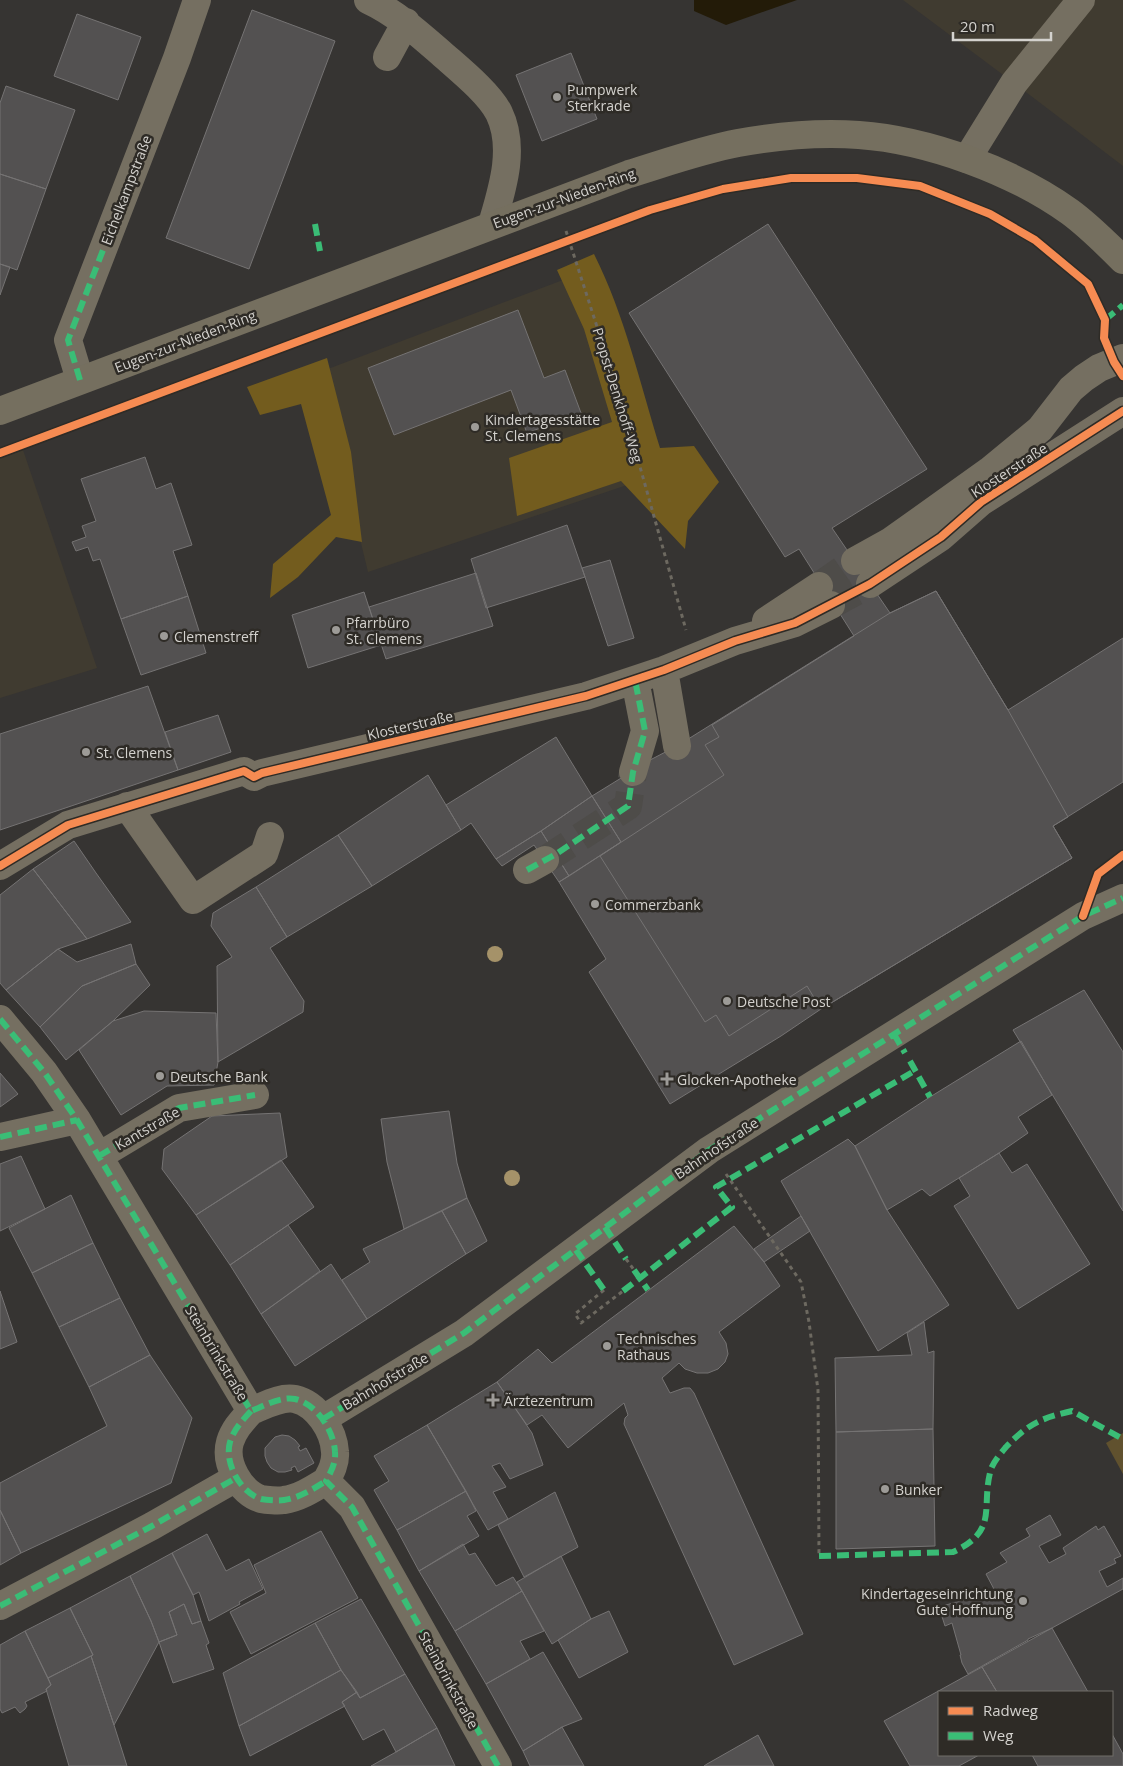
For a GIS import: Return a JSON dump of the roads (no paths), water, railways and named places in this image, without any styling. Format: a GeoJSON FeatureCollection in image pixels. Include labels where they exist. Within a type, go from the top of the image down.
{"type":"FeatureCollection","features":[{"type":"Feature","properties":{"kind":"main road","name":"Eugen-zur-Nieden-Ring"},"geometry":{"type":"LineString","coordinates":[[0,411],[492,224],[629,174],[739,143],[798,136],[840,134],[922,146],[966,159],[1004,174],[1069,212],[1098,235],[1123,260]]}},
{"type":"Feature","properties":{"kind":"street","name":"Eichelkampstraße"},"geometry":{"type":"LineString","coordinates":[[80,380],[68,340],[177,58],[197,0]]}},
{"type":"Feature","properties":{"kind":"street"},"geometry":{"type":"LineString","coordinates":[[966,159],[1014,83],[1081,0]]}},
{"type":"Feature","properties":{"kind":"street"},"geometry":{"type":"LineString","coordinates":[[379,2],[406,22],[479,87],[499,112],[507,145],[504,181],[492,224]]}},
{"type":"Feature","properties":{"kind":"street"},"geometry":{"type":"LineString","coordinates":[[387,57],[406,22]]}},
{"type":"Feature","properties":{"kind":"street","name":"Klosterstraße"},"geometry":{"type":"LineString","coordinates":[[855,561],[891,541],[989,471],[1040,429],[1071,390],[1084,378],[1099,368],[1123,358]]}},
{"type":"Feature","properties":{"kind":"street","name":"Klosterstraße"},"geometry":{"type":"LineString","coordinates":[[870,584],[941,537],[981,502],[1121,414]]}},
{"type":"Feature","properties":{"kind":"street","name":"Klosterstraße"},"geometry":{"type":"LineString","coordinates":[[0,866],[68,824],[244,771],[254,777],[268,772],[561,702],[635,680],[694,659],[735,641],[795,623],[825,596]]}},
{"type":"Feature","properties":{"kind":"street"},"geometry":{"type":"LineString","coordinates":[[664,670],[677,746]]}},
{"type":"Feature","properties":{"kind":"street"},"geometry":{"type":"LineString","coordinates":[[633,772],[645,730],[635,680]]}},
{"type":"Feature","properties":{"kind":"street"},"geometry":{"type":"LineString","coordinates":[[126,806],[193,900],[264,854],[270,836]]}},
{"type":"Feature","properties":{"kind":"street","name":"Bahnhofstraße"},"geometry":{"type":"LineString","coordinates":[[323,1419],[464,1333],[709,1150],[1083,916],[1123,898]]}},
{"type":"Feature","properties":{"kind":"street","name":"Steinbrinkstraße"},"geometry":{"type":"LineString","coordinates":[[0,1019],[44,1072],[77,1120],[251,1411],[277,1401],[295,1399],[312,1407],[323,1419],[330,1433],[335,1452],[333,1468],[326,1481],[352,1506],[498,1766]]}},
{"type":"Feature","properties":{"kind":"street","name":"Kantstraße"},"geometry":{"type":"LineString","coordinates":[[100,1156],[179,1108],[255,1095]]}},
{"type":"Feature","properties":{"kind":"street"},"geometry":{"type":"LineString","coordinates":[[0,1137],[77,1120]]}},
{"type":"Feature","properties":{"kind":"street"},"geometry":{"type":"LineString","coordinates":[[251,1411],[236,1428],[229,1444],[228,1458],[236,1478],[246,1490],[261,1499],[284,1500],[309,1491],[326,1481]]}},
{"type":"Feature","properties":{"kind":"street"},"geometry":{"type":"LineString","coordinates":[[0,1606],[152,1526],[236,1478]]}},
{"type":"Feature","properties":{"kind":"tunnel"},"geometry":{"type":"LineString","coordinates":[[819,586],[855,561]]}},
{"type":"Feature","properties":{"kind":"tunnel"},"geometry":{"type":"LineString","coordinates":[[831,605],[870,584]]}},
{"type":"Feature","properties":{"kind":"tunnel"},"geometry":{"type":"LineString","coordinates":[[545,860],[628,806],[633,772]]}},
{"type":"Feature","properties":{"kind":"place","name":"Pumpwerk Sterkrade"},"geometry":{"type":"Point","coordinates":[557,97]}},
{"type":"Feature","properties":{"kind":"place","name":"Kindertagesstätte St. Clemens"},"geometry":{"type":"Point","coordinates":[475,427]}},
{"type":"Feature","properties":{"kind":"place","name":"Pfarrbüro St. Clemens"},"geometry":{"type":"Point","coordinates":[336,630]}},
{"type":"Feature","properties":{"kind":"place","name":"Clemenstreff"},"geometry":{"type":"Point","coordinates":[164,636]}},
{"type":"Feature","properties":{"kind":"place","name":"St. Clemens"},"geometry":{"type":"Point","coordinates":[86,752]}},
{"type":"Feature","properties":{"kind":"place","name":"Commerzbank"},"geometry":{"type":"Point","coordinates":[595,904]}},
{"type":"Feature","properties":{"kind":"place","name":"Deutsche Post"},"geometry":{"type":"Point","coordinates":[727,1001]}},
{"type":"Feature","properties":{"kind":"place","name":"Deutsche Bank"},"geometry":{"type":"Point","coordinates":[160,1076]}},
{"type":"Feature","properties":{"kind":"place","name":"Glocken-Apotheke"},"geometry":{"type":"Point","coordinates":[667,1079]}},
{"type":"Feature","properties":{"kind":"place","name":"Technisches Rathaus"},"geometry":{"type":"Point","coordinates":[607,1346]}},
{"type":"Feature","properties":{"kind":"place","name":"Ärztezentrum"},"geometry":{"type":"Point","coordinates":[493,1400]}},
{"type":"Feature","properties":{"kind":"place","name":"Bunker"},"geometry":{"type":"Point","coordinates":[885,1489]}},
{"type":"Feature","properties":{"kind":"place","name":"Kindertageseinrichtung Gute Hoffnung"},"geometry":{"type":"Point","coordinates":[1023,1601]}}]}
